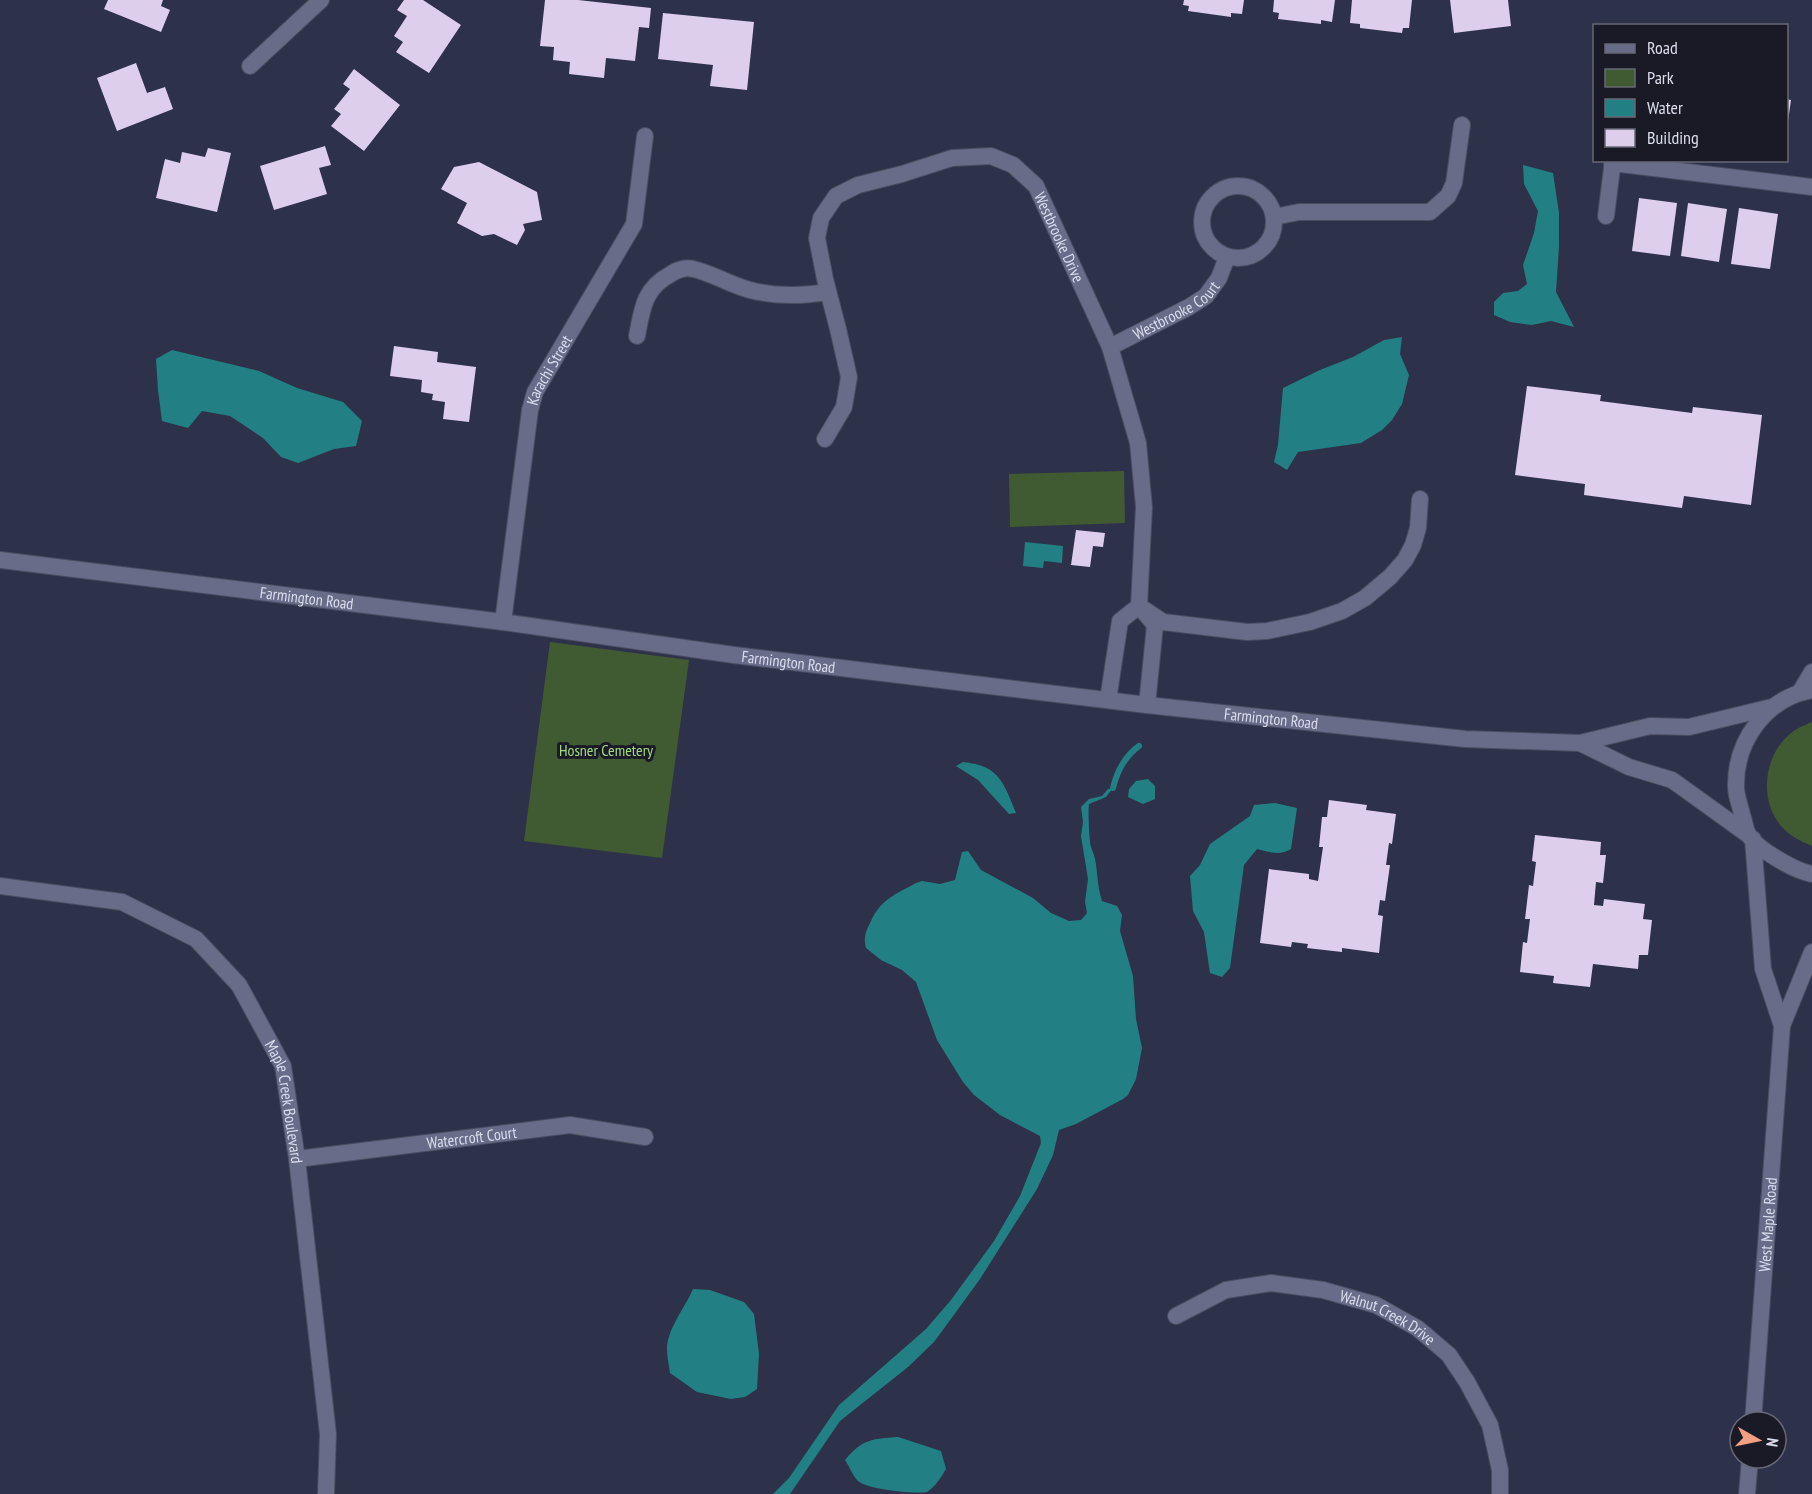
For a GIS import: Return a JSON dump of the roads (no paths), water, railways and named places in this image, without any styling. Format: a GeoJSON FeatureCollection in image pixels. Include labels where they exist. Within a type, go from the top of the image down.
{"type":"FeatureCollection","features":[{"type":"Feature","properties":{"kind":"street"},"geometry":{"type":"LineString","coordinates":[[250,66],[321,0]]}},
{"type":"Feature","properties":{"kind":"street"},"geometry":{"type":"LineString","coordinates":[[1274,217],[1299,212],[1430,212],[1448,196],[1454,183],[1462,126]]}},
{"type":"Feature","properties":{"kind":"street","name":"Karachi Street"},"geometry":{"type":"LineString","coordinates":[[503,622],[530,410],[535,392],[634,224],[645,136]]}},
{"type":"Feature","properties":{"kind":"street","name":"Westbrooke Drive"},"geometry":{"type":"LineString","coordinates":[[825,439],[844,407],[849,377],[817,238],[821,218],[836,196],[858,185],[952,158],[991,156],[1013,165],[1036,186],[1110,347],[1138,443],[1144,507],[1139,606]]}},
{"type":"Feature","properties":{"kind":"street"},"geometry":{"type":"LineString","coordinates":[[1606,216],[1612,162],[1812,188]]}},
{"type":"Feature","properties":{"kind":"street","name":"Westbrooke Court"},"geometry":{"type":"LineString","coordinates":[[1229,186],[1253,189],[1263,195],[1274,217],[1274,229],[1262,250],[1239,259],[1227,257],[1208,244],[1201,221],[1203,210],[1209,199],[1218,191],[1229,186]]}},
{"type":"Feature","properties":{"kind":"street","name":"Westbrooke Court"},"geometry":{"type":"LineString","coordinates":[[1110,347],[1189,308],[1206,296],[1219,278],[1227,257]]}},
{"type":"Feature","properties":{"kind":"street"},"geometry":{"type":"LineString","coordinates":[[637,336],[643,305],[649,292],[662,278],[675,271],[691,268],[748,290],[776,295],[828,292]]}},
{"type":"Feature","properties":{"kind":"street"},"geometry":{"type":"LineString","coordinates":[[1139,606],[1163,622],[1247,632],[1267,631],[1310,622],[1342,610],[1365,598],[1390,577],[1405,560],[1418,528],[1420,499]]}},
{"type":"Feature","properties":{"kind":"street","name":"Farmington Road"},"geometry":{"type":"LineString","coordinates":[[0,560],[503,622],[734,655],[1147,705],[1465,740],[1580,743],[1650,726],[1689,727],[1772,707]]}},
{"type":"Feature","properties":{"kind":"street"},"geometry":{"type":"LineString","coordinates":[[1108,700],[1120,621],[1139,606]]}},
{"type":"Feature","properties":{"kind":"street"},"geometry":{"type":"LineString","coordinates":[[1139,606],[1155,625],[1147,705]]}},
{"type":"Feature","properties":{"kind":"street"},"geometry":{"type":"LineString","coordinates":[[1772,707],[1806,691],[1812,672]]}},
{"type":"Feature","properties":{"kind":"street","name":"West Maple Road"},"geometry":{"type":"LineString","coordinates":[[1772,707],[1751,730],[1739,758],[1736,789],[1750,836],[1763,969],[1782,1026]]}},
{"type":"Feature","properties":{"kind":"street","name":"Farmington Road"},"geometry":{"type":"LineString","coordinates":[[1580,743],[1629,767],[1672,780],[1750,836],[1779,862],[1812,874]]}},
{"type":"Feature","properties":{"kind":"street","name":"Maple Creek Boulevard"},"geometry":{"type":"LineString","coordinates":[[0,886],[122,902],[196,939],[239,985],[283,1066],[297,1159],[328,1434],[326,1494]]}},
{"type":"Feature","properties":{"kind":"street","name":"West Maple Road"},"geometry":{"type":"LineString","coordinates":[[1754,1410],[1782,1026],[1812,952]]}},
{"type":"Feature","properties":{"kind":"street","name":"Watercroft Court"},"geometry":{"type":"LineString","coordinates":[[297,1159],[570,1125],[645,1137]]}},
{"type":"Feature","properties":{"kind":"street","name":"Walnut Creek Drive"},"geometry":{"type":"LineString","coordinates":[[1176,1316],[1226,1290],[1271,1283],[1323,1290],[1376,1305],[1428,1336],[1449,1355],[1467,1382],[1490,1425],[1500,1470],[1500,1494]]}},
{"type":"Feature","properties":{"kind":"street"},"geometry":{"type":"LineString","coordinates":[[1747,1494],[1749,1470]]}},
{"type":"Feature","properties":{"kind":"water"},"geometry":{"type":"Polygon","coordinates":[[[1523,165],[1553,173],[1559,213],[1556,292],[1574,327],[1551,321],[1532,325],[1510,322],[1494,315],[1494,302],[1503,293],[1518,291],[1527,284],[1523,265],[1534,233],[1538,211],[1524,184],[1523,165]]]}},
{"type":"Feature","properties":{"kind":"water"},"geometry":{"type":"Polygon","coordinates":[[[1402,337],[1400,354],[1409,375],[1402,404],[1392,420],[1382,430],[1361,443],[1298,452],[1287,470],[1274,462],[1278,445],[1283,388],[1353,357],[1384,340],[1402,337]]]}},
{"type":"Feature","properties":{"kind":"water"},"geometry":{"type":"Polygon","coordinates":[[[172,350],[259,371],[297,388],[343,402],[362,421],[356,446],[334,449],[298,463],[281,457],[263,438],[230,416],[202,411],[188,428],[162,421],[156,359],[172,350]]]}},
{"type":"Feature","properties":{"kind":"water"},"geometry":{"type":"Polygon","coordinates":[[[1025,542],[1063,546],[1062,563],[1044,561],[1043,568],[1023,566],[1025,542]]]}},
{"type":"Feature","properties":{"kind":"water"},"geometry":{"type":"Polygon","coordinates":[[[963,762],[985,767],[993,772],[1003,784],[1016,813],[1009,814],[978,780],[956,766],[963,762]]]}},
{"type":"Feature","properties":{"kind":"water"},"geometry":{"type":"Polygon","coordinates":[[[1148,779],[1155,786],[1155,799],[1143,804],[1128,797],[1129,789],[1136,781],[1148,779]]]}},
{"type":"Feature","properties":{"kind":"water"},"geometry":{"type":"Polygon","coordinates":[[[1113,788],[1106,797],[1089,804],[1090,838],[1102,901],[1117,906],[1122,915],[1120,931],[1133,976],[1136,1019],[1142,1048],[1136,1079],[1128,1095],[1123,1099],[1076,1124],[1059,1130],[1053,1155],[1037,1189],[980,1279],[934,1342],[908,1367],[840,1421],[790,1494],[773,1494],[789,1478],[839,1405],[926,1329],[951,1300],[994,1241],[1020,1196],[1041,1143],[1040,1136],[1000,1115],[974,1095],[963,1082],[937,1040],[916,982],[902,970],[881,960],[866,948],[866,931],[879,907],[896,894],[922,881],[940,884],[955,880],[962,852],[968,851],[981,870],[1033,898],[1051,913],[1069,921],[1081,920],[1087,913],[1085,902],[1088,879],[1081,836],[1083,822],[1081,807],[1089,799],[1102,796],[1108,789],[1113,788]]]}},
{"type":"Feature","properties":{"kind":"water"},"geometry":{"type":"Polygon","coordinates":[[[1275,803],[1297,808],[1291,849],[1279,853],[1257,849],[1244,865],[1230,968],[1222,977],[1210,973],[1204,932],[1193,911],[1190,876],[1200,865],[1210,844],[1250,816],[1254,805],[1275,803]]]}},
{"type":"Feature","properties":{"kind":"water"},"geometry":{"type":"Polygon","coordinates":[[[693,1289],[710,1290],[744,1302],[754,1314],[759,1354],[757,1389],[745,1397],[731,1399],[697,1392],[670,1373],[668,1341],[673,1326],[693,1289]]]}},
{"type":"Feature","properties":{"kind":"water"},"geometry":{"type":"Polygon","coordinates":[[[898,1437],[941,1451],[946,1469],[936,1484],[927,1492],[892,1491],[864,1484],[856,1479],[845,1460],[868,1441],[898,1437]]]}},
{"type":"Feature","properties":{"kind":"waterway"},"geometry":{"type":"LineString","coordinates":[[1113,788],[1122,765],[1139,746]]}},
{"type":"Feature","properties":{"kind":"park label","name":"Hosner Cemetery"},"geometry":{"type":"Point","coordinates":[606,750]}}]}
